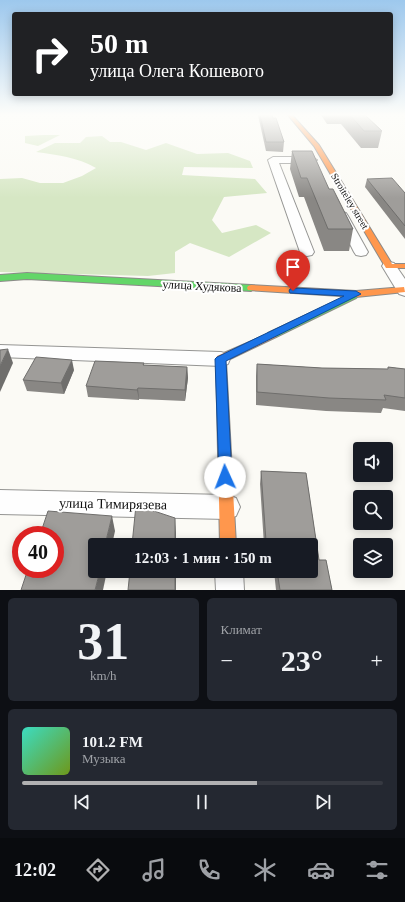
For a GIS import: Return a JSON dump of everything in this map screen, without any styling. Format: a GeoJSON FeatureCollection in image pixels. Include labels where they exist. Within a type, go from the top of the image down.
{"type":"FeatureCollection","features":[{"type":"Feature","properties":{"kind":"street","name":"Stroiteley street"},"geometry":{"type":"LineString","coordinates":[[314,143],[405,290]]}},
{"type":"Feature","properties":{"kind":"street"},"geometry":{"type":"LineString","coordinates":[[307,252],[274,160],[326,160]]}},
{"type":"Feature","properties":{"kind":"street"},"geometry":{"type":"LineString","coordinates":[[312,160],[319,173]]}},
{"type":"Feature","properties":{"kind":"street"},"geometry":{"type":"LineString","coordinates":[[336,206],[361,252]]}},
{"type":"Feature","properties":{"kind":"street"},"geometry":{"type":"LineString","coordinates":[[389,266],[405,266]]}},
{"type":"Feature","properties":{"kind":"street","name":"улица Худякова"},"geometry":{"type":"LineString","coordinates":[[0,278],[26,276],[356,294],[405,290]]}},
{"type":"Feature","properties":{"kind":"street"},"geometry":{"type":"LineString","coordinates":[[0,350],[221,359],[356,294]]}},
{"type":"Feature","properties":{"kind":"street"},"geometry":{"type":"LineString","coordinates":[[221,359],[228,538]]}},
{"type":"Feature","properties":{"kind":"street","name":"улица Тимирязева"},"geometry":{"type":"LineString","coordinates":[[0,502],[227,507]]}},
{"type":"Feature","properties":{"kind":"street"},"geometry":{"type":"LineString","coordinates":[[229,578],[230,590]]}},
{"type":"Feature","properties":{"kind":"green space"},"geometry":{"type":"Polygon","coordinates":[[[25,143],[45,143],[38,146],[25,143]]]}},
{"type":"Feature","properties":{"kind":"green space"},"geometry":{"type":"Polygon","coordinates":[[[55,143],[123,143],[146,150],[166,143],[197,154],[228,153],[250,161],[253,168],[184,167],[182,175],[255,179],[267,193],[224,197],[212,220],[222,233],[256,225],[271,233],[229,257],[190,243],[175,252],[175,273],[148,276],[0,272],[0,179],[22,178],[40,183],[63,183],[82,176],[96,168],[82,161],[59,155],[36,152],[55,143]]]}},
{"type":"Feature","properties":{"kind":"building"},"geometry":{"type":"Polygon","coordinates":[[[292,151],[312,151],[329,189],[333,189],[353,229],[328,229],[307,178],[301,178],[292,151]]]}},
{"type":"Feature","properties":{"kind":"building"},"geometry":{"type":"Polygon","coordinates":[[[392,178],[405,193],[405,226],[367,179],[392,178]]]}},
{"type":"Feature","properties":{"kind":"building"},"geometry":{"type":"Polygon","coordinates":[[[8,349],[0,366],[0,350],[8,349]]]}},
{"type":"Feature","properties":{"kind":"building"},"geometry":{"type":"Polygon","coordinates":[[[36,357],[72,360],[61,383],[23,380],[36,357]]]}},
{"type":"Feature","properties":{"kind":"building"},"geometry":{"type":"Polygon","coordinates":[[[95,361],[187,367],[185,390],[138,388],[137,390],[86,386],[95,361]]]}},
{"type":"Feature","properties":{"kind":"building"},"geometry":{"type":"Polygon","coordinates":[[[257,364],[322,368],[388,369],[388,367],[405,369],[405,398],[384,395],[386,400],[329,398],[257,392],[257,364]]]}},
{"type":"Feature","properties":{"kind":"building"},"geometry":{"type":"Polygon","coordinates":[[[261,471],[306,473],[316,538],[266,538],[261,471]]]}},
{"type":"Feature","properties":{"kind":"building"},"geometry":{"type":"Polygon","coordinates":[[[136,505],[175,518],[175,538],[133,538],[136,505]]]}},
{"type":"Feature","properties":{"kind":"building"},"geometry":{"type":"Polygon","coordinates":[[[48,511],[112,516],[107,538],[88,538],[88,578],[98,578],[95,590],[21,590],[25,578],[64,578],[64,526],[43,526],[48,511]]]}},
{"type":"Feature","properties":{"kind":"building"},"geometry":{"type":"Polygon","coordinates":[[[318,553],[319,560],[326,560],[332,590],[280,590],[278,578],[318,578],[318,553]]]}},
{"type":"Feature","properties":{"kind":"building"},"geometry":{"type":"Polygon","coordinates":[[[129,578],[175,578],[175,590],[128,590],[129,578]]]}},
{"type":"Feature","properties":{"kind":"traffic: fast"},"geometry":{"type":"LineString","coordinates":[[0,278],[27,276],[251,288]]}},
{"type":"Feature","properties":{"kind":"traffic: fast"},"geometry":{"type":"LineString","coordinates":[[272,335],[353,296]]}},
{"type":"Feature","properties":{"kind":"traffic: slow"},"geometry":{"type":"LineString","coordinates":[[314,143],[389,266],[405,266]]}},
{"type":"Feature","properties":{"kind":"traffic: slow"},"geometry":{"type":"LineString","coordinates":[[251,288],[356,294],[404,290]]}},
{"type":"Feature","properties":{"kind":"traffic: slow"},"geometry":{"type":"LineString","coordinates":[[228,538],[221,359],[272,335]]}},
{"type":"Feature","properties":{"kind":"route"},"geometry":{"type":"LineString","coordinates":[[225,477],[221,359],[356,294],[293,291]]}}]}
